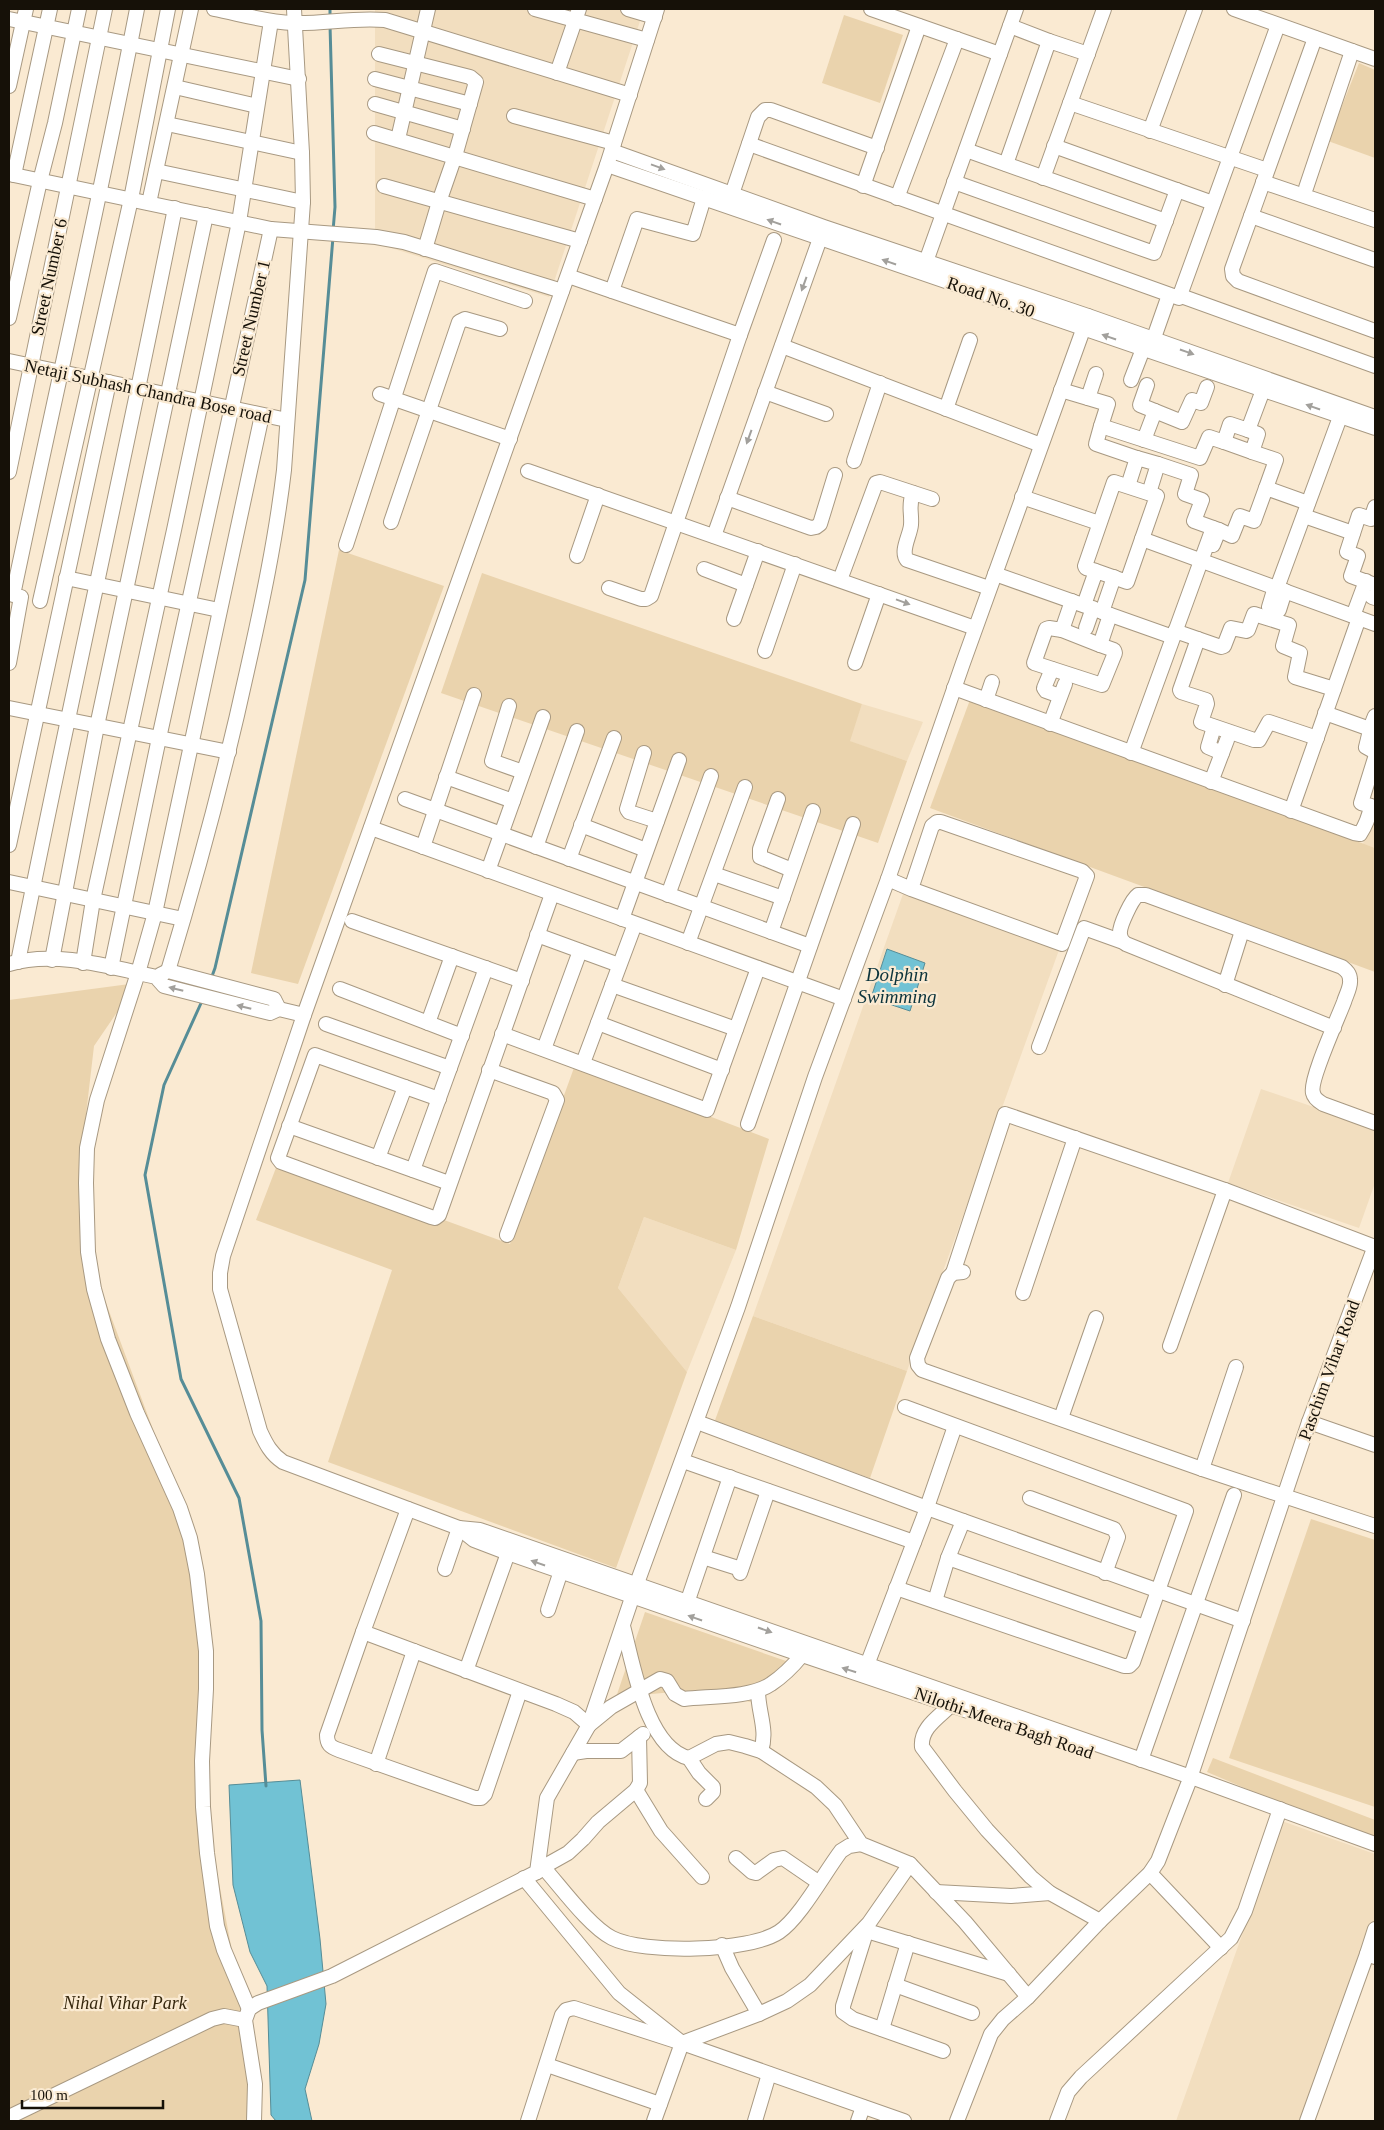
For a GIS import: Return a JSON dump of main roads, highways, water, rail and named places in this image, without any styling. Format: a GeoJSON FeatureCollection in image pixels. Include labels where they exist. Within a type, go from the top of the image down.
{"type":"FeatureCollection","features":[{"type":"Feature","properties":{"kind":"water","name":"Dolphin Swimming"},"geometry":{"type":"Polygon","coordinates":[[[887,949],[925,963],[910,1011],[871,998],[887,949]]]}},
{"type":"Feature","properties":{"kind":"water"},"geometry":{"type":"Polygon","coordinates":[[[300,1780],[320,1939],[326,2004],[319,2044],[305,2089],[312,2121],[276,2121],[271,2115],[267,1986],[250,1952],[233,1885],[229,1785],[300,1780]]]}},
{"type":"Feature","properties":{"kind":"waterway"},"geometry":{"type":"LineString","coordinates":[[330,9],[330,19]]}},
{"type":"Feature","properties":{"kind":"waterway"},"geometry":{"type":"LineString","coordinates":[[330,25],[335,207],[333,231]]}},
{"type":"Feature","properties":{"kind":"waterway"},"geometry":{"type":"LineString","coordinates":[[211,979],[305,580],[333,237]]}},
{"type":"Feature","properties":{"kind":"waterway"},"geometry":{"type":"LineString","coordinates":[[202,1001],[164,1085],[145,1175],[181,1379],[239,1498],[261,1621],[262,1730],[266,1786]]}},
{"type":"Feature","properties":{"kind":"park label","name":"Nihal Vihar Park"},"geometry":{"type":"Point","coordinates":[125,2003]}}]}
